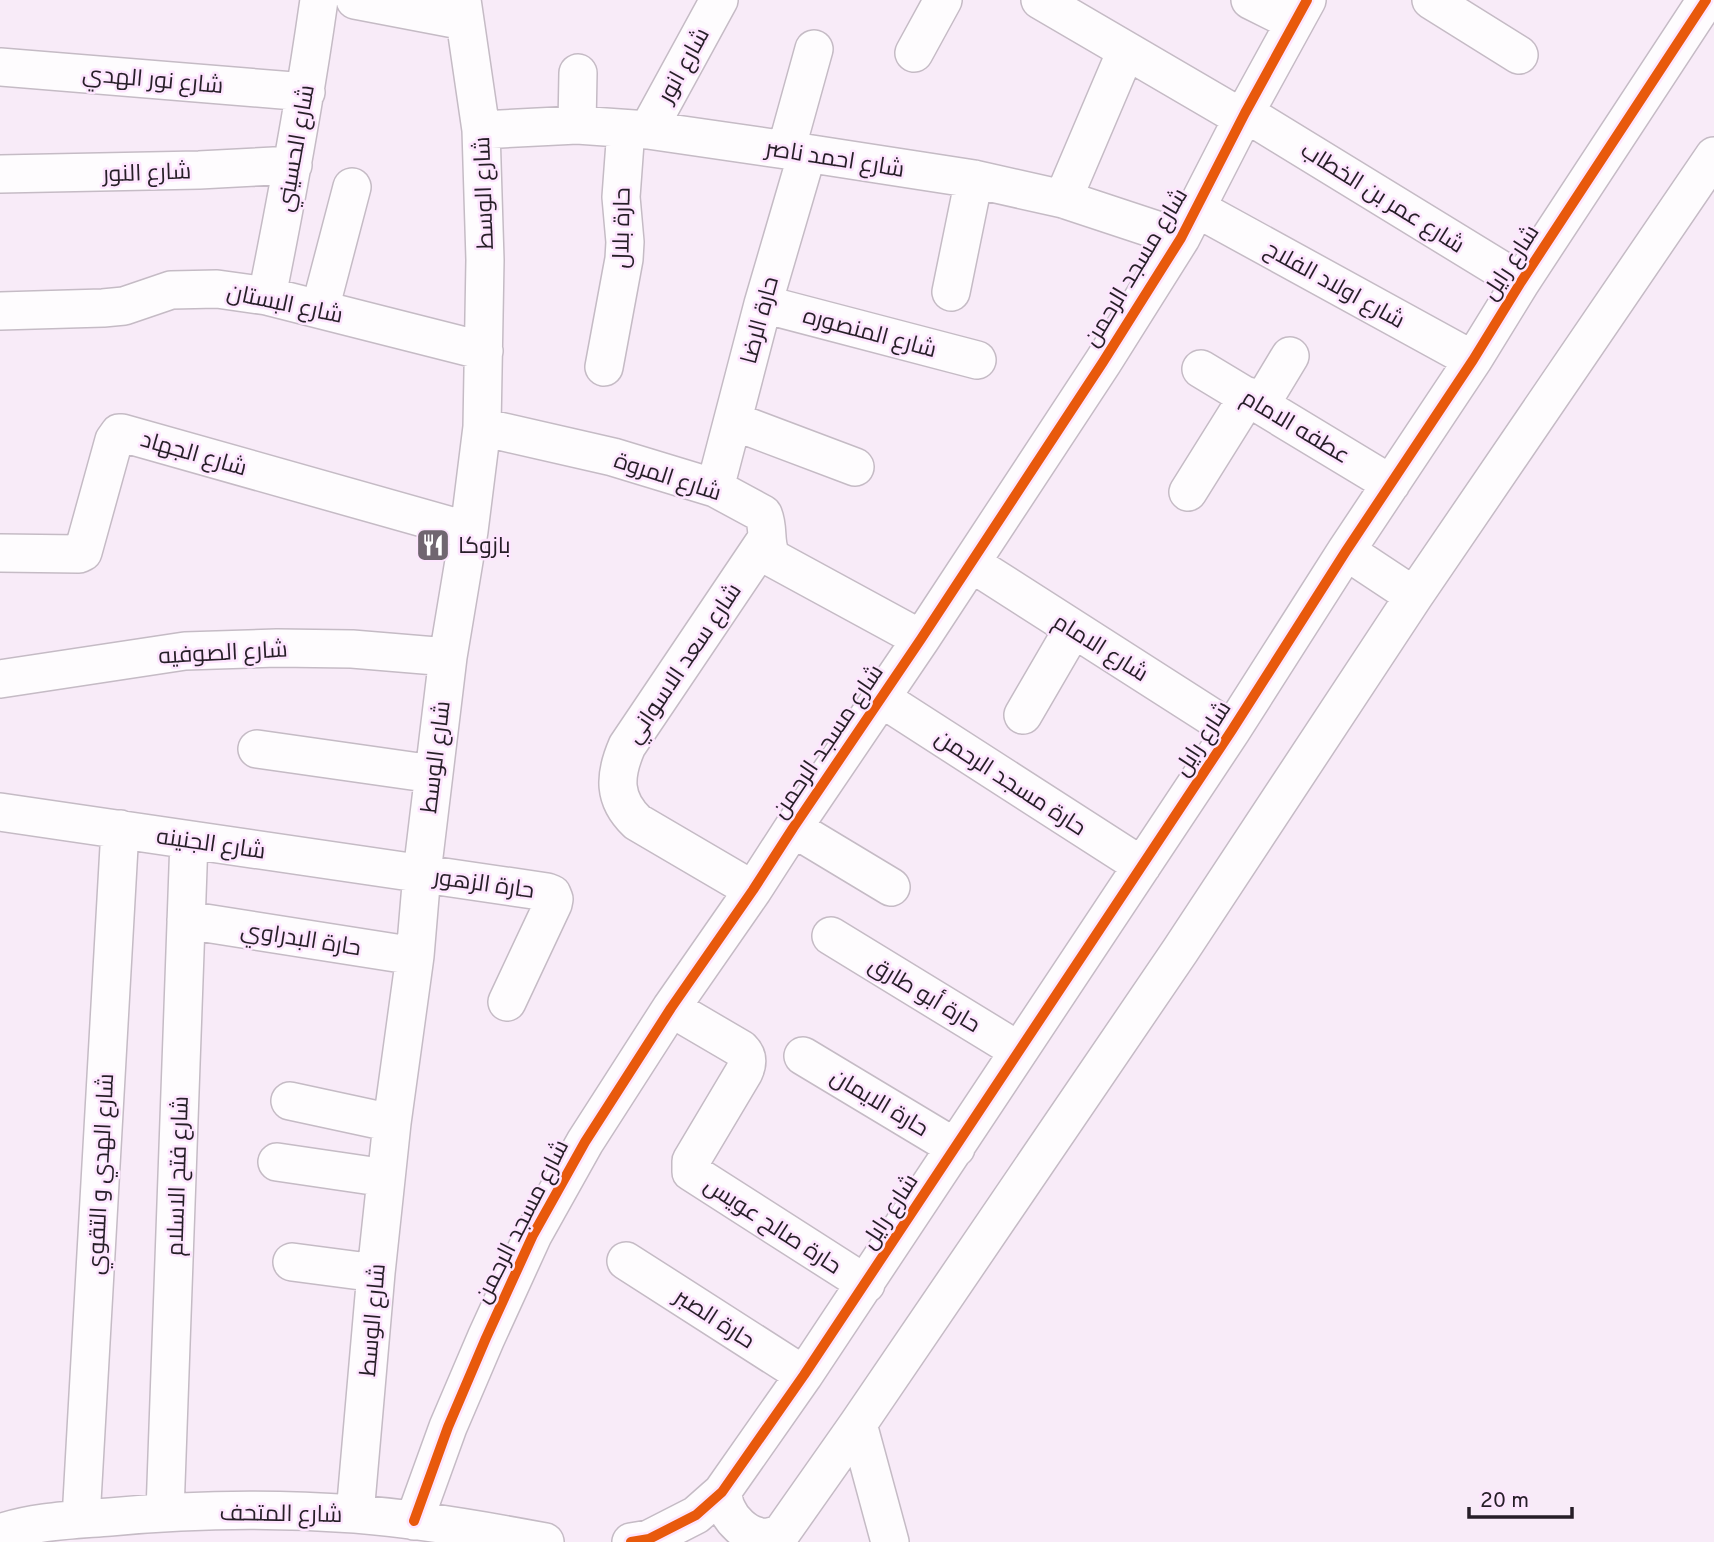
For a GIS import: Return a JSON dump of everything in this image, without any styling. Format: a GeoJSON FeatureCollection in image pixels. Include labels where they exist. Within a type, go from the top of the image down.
{"type":"FeatureCollection","features":[{"type":"Feature","properties":{"kind":"street","name":"شارع الحسيني"},"geometry":{"type":"LineString","coordinates":[[267,296],[306,92],[319,0]]}},
{"type":"Feature","properties":{"kind":"street"},"geometry":{"type":"LineString","coordinates":[[355,0],[464,10]]}},
{"type":"Feature","properties":{"kind":"street","name":"شارع انور"},"geometry":{"type":"LineString","coordinates":[[637,130],[719,0]]}},
{"type":"Feature","properties":{"kind":"street"},"geometry":{"type":"LineString","coordinates":[[914,53],[943,0]]}},
{"type":"Feature","properties":{"kind":"street","name":"شارع عمر بن الخطاب"},"geometry":{"type":"LineString","coordinates":[[1040,0],[1244,116],[1521,282]]}},
{"type":"Feature","properties":{"kind":"street"},"geometry":{"type":"LineString","coordinates":[[1250,0],[1300,11]]}},
{"type":"Feature","properties":{"kind":"street"},"geometry":{"type":"LineString","coordinates":[[1431,0],[1520,55]]}},
{"type":"Feature","properties":{"kind":"street","name":"شارع رايل"},"geometry":{"type":"LineString","coordinates":[[722,1492],[866,1284],[1233,730],[1346,551],[1706,0]]}},
{"type":"Feature","properties":{"kind":"street","name":"شارع الوسط"},"geometry":{"type":"LineString","coordinates":[[355,1514],[392,1123],[415,957],[422,873],[448,657],[469,531],[482,426],[485,260],[481,130],[464,10]]}},
{"type":"Feature","properties":{"kind":"street","name":"شارع مسجد الرحمن"},"geometry":{"type":"LineString","coordinates":[[414,1521],[485,1338],[534,1235],[585,1142],[671,1008],[754,890],[1103,362],[1188,223],[1300,11]]}},
{"type":"Feature","properties":{"kind":"street","name":"حارة الرضا"},"geometry":{"type":"LineString","coordinates":[[715,488],[763,304],[797,152],[814,49]]}},
{"type":"Feature","properties":{"kind":"street"},"geometry":{"type":"LineString","coordinates":[[1063,199],[1126,51]]}},
{"type":"Feature","properties":{"kind":"street","name":"شارع نور الهدي"},"geometry":{"type":"LineString","coordinates":[[0,67],[306,92]]}},
{"type":"Feature","properties":{"kind":"street"},"geometry":{"type":"LineString","coordinates":[[577,125],[578,73]]}},
{"type":"Feature","properties":{"kind":"street","name":"شارع احمد ناصر"},"geometry":{"type":"LineString","coordinates":[[481,130],[577,125],[637,130],[974,179],[1188,223]]}},
{"type":"Feature","properties":{"kind":"street","name":"حارة بلال"},"geometry":{"type":"LineString","coordinates":[[604,367],[624,259],[621,197],[637,130]]}},
{"type":"Feature","properties":{"kind":"street"},"geometry":{"type":"LineString","coordinates":[[631,1542],[649,1539],[696,1515],[722,1492],[727,1510],[735,1522],[757,1536],[778,1538],[1181,951],[1414,596],[1714,156]]}},
{"type":"Feature","properties":{"kind":"street","name":"شارع النور"},"geometry":{"type":"LineString","coordinates":[[0,174],[199,170],[293,165]]}},
{"type":"Feature","properties":{"kind":"street"},"geometry":{"type":"LineString","coordinates":[[951,292],[974,179]]}},
{"type":"Feature","properties":{"kind":"street"},"geometry":{"type":"LineString","coordinates":[[320,309],[352,187]]}},
{"type":"Feature","properties":{"kind":"street","name":"شارع اولاد الفلاح"},"geometry":{"type":"LineString","coordinates":[[1188,223],[1473,360]]}},
{"type":"Feature","properties":{"kind":"street","name":"شارع البستان"},"geometry":{"type":"LineString","coordinates":[[0,311],[103,309],[124,306],[170,290],[217,289],[267,296],[484,351]]}},
{"type":"Feature","properties":{"kind":"street","name":"شارع المنصوره"},"geometry":{"type":"LineString","coordinates":[[763,304],[977,360]]}},
{"type":"Feature","properties":{"kind":"street"},"geometry":{"type":"LineString","coordinates":[[1188,492],[1290,356]]}},
{"type":"Feature","properties":{"kind":"street","name":"عطفه الامام"},"geometry":{"type":"LineString","coordinates":[[1201,369],[1391,484]]}},
{"type":"Feature","properties":{"kind":"street"},"geometry":{"type":"LineString","coordinates":[[733,421],[855,467]]}},
{"type":"Feature","properties":{"kind":"street","name":"شارع المروة"},"geometry":{"type":"LineString","coordinates":[[482,426],[613,457],[715,488],[763,514],[771,556],[774,559],[921,639]]}},
{"type":"Feature","properties":{"kind":"street","name":"شارع الجهاد"},"geometry":{"type":"LineString","coordinates":[[0,553],[83,552],[114,440],[119,433],[469,531]]}},
{"type":"Feature","properties":{"kind":"street","name":"شارع سعد الاسواني"},"geometry":{"type":"LineString","coordinates":[[754,890],[637,822],[626,811],[617,782],[620,763],[627,746],[767,538]]}},
{"type":"Feature","properties":{"kind":"street"},"geometry":{"type":"LineString","coordinates":[[1346,551],[1414,596]]}},
{"type":"Feature","properties":{"kind":"street","name":"شارع الامام"},"geometry":{"type":"LineString","coordinates":[[971,564],[1233,730]]}},
{"type":"Feature","properties":{"kind":"street"},"geometry":{"type":"LineString","coordinates":[[1023,715],[1073,629]]}},
{"type":"Feature","properties":{"kind":"street","name":"شارع الصوفيه"},"geometry":{"type":"LineString","coordinates":[[0,680],[185,651],[339,649],[448,657]]}},
{"type":"Feature","properties":{"kind":"street","name":"حارة مسجد الرحمن"},"geometry":{"type":"LineString","coordinates":[[881,698],[1142,866]]}},
{"type":"Feature","properties":{"kind":"street"},"geometry":{"type":"LineString","coordinates":[[257,749],[433,774]]}},
{"type":"Feature","properties":{"kind":"street","name":"شارع الجنينه"},"geometry":{"type":"LineString","coordinates":[[0,812],[422,873]]}},
{"type":"Feature","properties":{"kind":"street"},"geometry":{"type":"LineString","coordinates":[[793,828],[891,887]]}},
{"type":"Feature","properties":{"kind":"street","name":"شارع الهدي و التقوي"},"geometry":{"type":"LineString","coordinates":[[81,1519],[120,830]]}},
{"type":"Feature","properties":{"kind":"street","name":"شارع فتح الاسلام"},"geometry":{"type":"LineString","coordinates":[[165,1512],[189,840]]}},
{"type":"Feature","properties":{"kind":"street","name":"حارة الزهور"},"geometry":{"type":"LineString","coordinates":[[422,873],[552,894],[553,904],[507,1002]]}},
{"type":"Feature","properties":{"kind":"street","name":"حارة البدراوي"},"geometry":{"type":"LineString","coordinates":[[186,920],[415,957]]}},
{"type":"Feature","properties":{"kind":"street","name":"حارة أبو طارق"},"geometry":{"type":"LineString","coordinates":[[831,936],[1019,1051]]}},
{"type":"Feature","properties":{"kind":"street","name":"حارة صالح عويس"},"geometry":{"type":"LineString","coordinates":[[671,1008],[741,1049],[746,1053],[747,1059],[744,1072],[691,1161],[691,1172],[866,1284]]}},
{"type":"Feature","properties":{"kind":"street","name":"حارة الايمان"},"geometry":{"type":"LineString","coordinates":[[803,1056],[956,1148]]}},
{"type":"Feature","properties":{"kind":"street"},"geometry":{"type":"LineString","coordinates":[[290,1101],[392,1123]]}},
{"type":"Feature","properties":{"kind":"street"},"geometry":{"type":"LineString","coordinates":[[277,1162],[386,1178]]}},
{"type":"Feature","properties":{"kind":"street","name":"حارة الصبر"},"geometry":{"type":"LineString","coordinates":[[626,1261],[804,1375]]}},
{"type":"Feature","properties":{"kind":"street"},"geometry":{"type":"LineString","coordinates":[[292,1262],[376,1273]]}},
{"type":"Feature","properties":{"kind":"street"},"geometry":{"type":"LineString","coordinates":[[858,1424],[890,1542]]}},
{"type":"Feature","properties":{"kind":"street","name":"شارع المتحف"},"geometry":{"type":"LineString","coordinates":[[5,1526],[165,1512],[262,1510],[355,1514],[545,1542]]}},
{"type":"Feature","properties":{"kind":"cycle path"},"geometry":{"type":"LineString","coordinates":[[414,1521],[448,1427],[486,1338],[533,1235],[585,1142],[671,1008],[921,639],[1103,362],[1181,238],[1307,0]]}},
{"type":"Feature","properties":{"kind":"cycle path"},"geometry":{"type":"LineString","coordinates":[[631,1542],[649,1539],[696,1515],[722,1492],[804,1375],[1232,730],[1706,0]]}},
{"type":"Feature","properties":{"kind":"place","name":"بازوكا"},"geometry":{"type":"Point","coordinates":[433,545]}}]}
